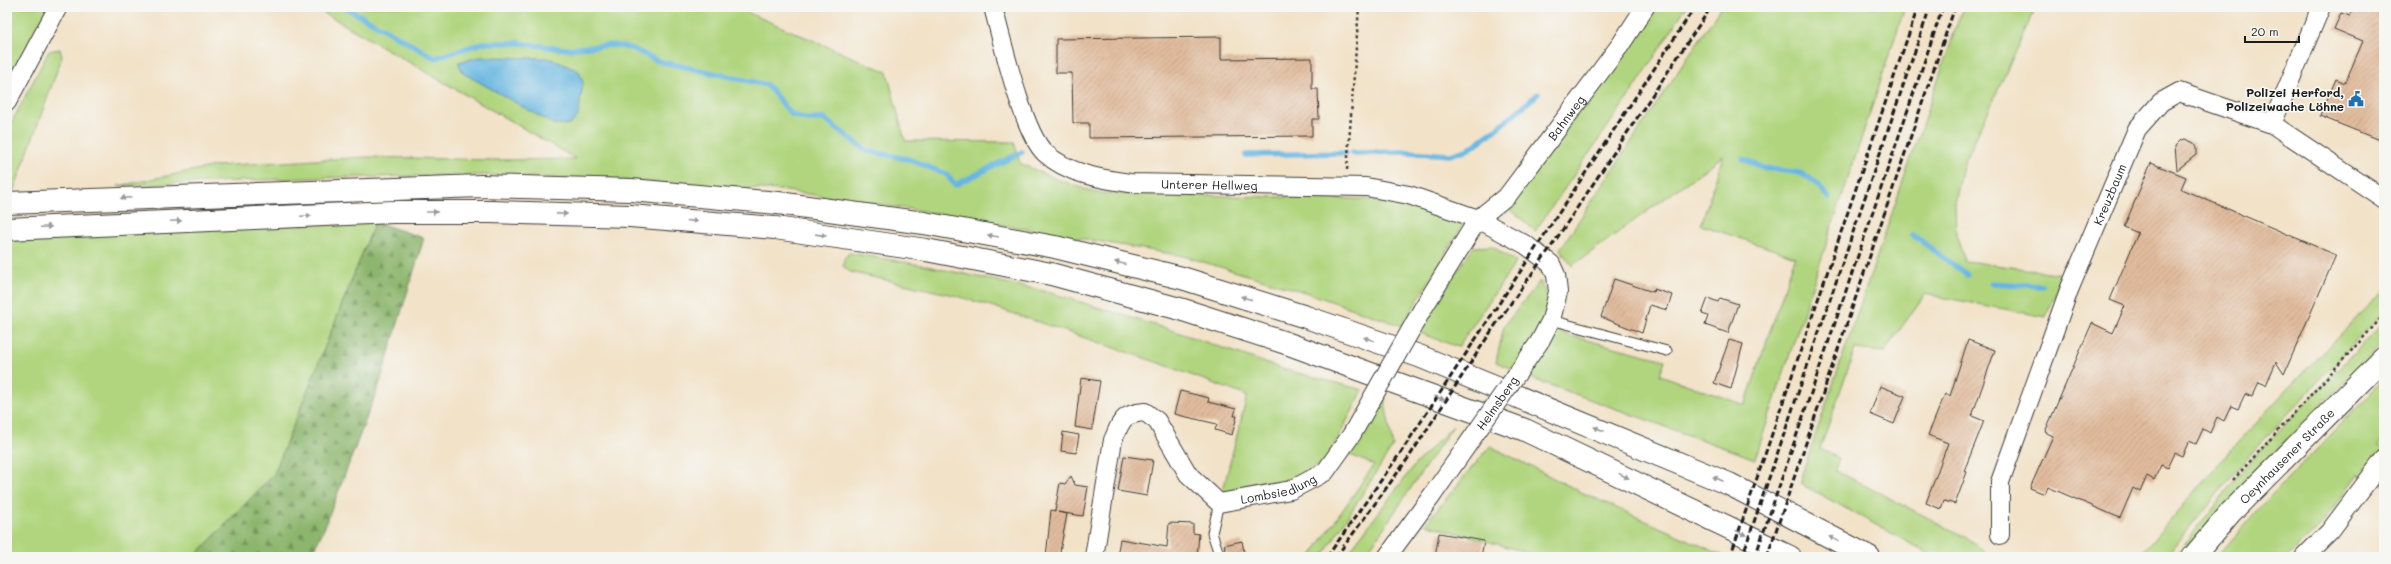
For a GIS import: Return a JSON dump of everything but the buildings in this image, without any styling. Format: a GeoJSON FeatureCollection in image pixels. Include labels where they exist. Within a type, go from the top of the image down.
{"type":"FeatureCollection","features":[{"type":"Feature","properties":{"kind":"main road"},"geometry":{"type":"LineString","coordinates":[[7,203],[481,186],[631,190],[785,204],[924,223],[1055,247],[1182,278],[1306,316],[1419,356],[1729,484],[1869,557]]}},
{"type":"Feature","properties":{"kind":"main road"},"geometry":{"type":"LineString","coordinates":[[7,229],[393,212],[490,212],[646,217],[775,228],[926,250],[1051,274],[1180,309],[1286,343],[1525,430],[1790,557]]}},
{"type":"Feature","properties":{"kind":"main road","name":"Oeynhausener Straße"},"geometry":{"type":"LineString","coordinates":[[2193,557],[2231,512],[2384,358]]}},
{"type":"Feature","properties":{"kind":"street"},"geometry":{"type":"LineString","coordinates":[[7,102],[58,7]]}},
{"type":"Feature","properties":{"kind":"street","name":"Unterer Hellweg"},"geometry":{"type":"LineString","coordinates":[[993,7],[1028,127],[1044,152],[1064,166],[1098,178],[1130,183],[1366,187],[1409,195],[1478,219],[1526,245]]}},
{"type":"Feature","properties":{"kind":"street","name":"Bahnweg"},"geometry":{"type":"LineString","coordinates":[[1478,219],[1508,195],[1621,44],[1645,7]]}},
{"type":"Feature","properties":{"kind":"street"},"geometry":{"type":"LineString","coordinates":[[2272,124],[2321,7]]}},
{"type":"Feature","properties":{"kind":"street","name":"Kreuzbaum"},"geometry":{"type":"LineString","coordinates":[[2000,534],[2000,482],[2069,290],[2137,129],[2161,102],[2179,92],[2272,124],[2383,196]]}},
{"type":"Feature","properties":{"kind":"street","name":"Lombsiedlung"},"geometry":{"type":"LineString","coordinates":[[1219,503],[1291,490],[1325,472],[1352,434],[1422,310],[1478,219]]}},
{"type":"Feature","properties":{"kind":"street","name":"Helmsberg"},"geometry":{"type":"LineString","coordinates":[[1387,557],[1431,497],[1540,341],[1552,320],[1558,292],[1556,275],[1551,264],[1526,245]]}},
{"type":"Feature","properties":{"kind":"street"},"geometry":{"type":"LineString","coordinates":[[1094,557],[1113,440],[1121,422],[1129,414],[1145,412],[1157,421],[1188,474],[1219,503]]}},
{"type":"Feature","properties":{"kind":"street"},"geometry":{"type":"LineString","coordinates":[[2304,557],[2330,531],[2384,459]]}},
{"type":"Feature","properties":{"kind":"lane"},"geometry":{"type":"LineString","coordinates":[[1552,320],[1668,351]]}},
{"type":"Feature","properties":{"kind":"lane"},"geometry":{"type":"LineString","coordinates":[[1219,503],[1212,533],[1220,557]]}},
{"type":"Feature","properties":{"kind":"path"},"geometry":{"type":"LineString","coordinates":[[1346,187],[1359,7]]}},
{"type":"Feature","properties":{"kind":"path"},"geometry":{"type":"LineString","coordinates":[[2228,486],[2246,462],[2384,315]]}},
{"type":"Feature","properties":{"kind":"green space"},"geometry":{"type":"Polygon","coordinates":[[[7,7],[48,7],[7,86],[7,7]]]}},
{"type":"Feature","properties":{"kind":"green space"},"geometry":{"type":"Polygon","coordinates":[[[314,7],[735,7],[887,72],[905,141],[1014,142],[1020,163],[1051,177],[1096,193],[1364,199],[1408,205],[1464,223],[1402,326],[1308,293],[1183,256],[923,211],[780,190],[631,181],[484,175],[306,178],[118,186],[215,166],[367,157],[493,160],[576,159],[314,7]]]}},
{"type":"Feature","properties":{"kind":"green space"},"geometry":{"type":"Polygon","coordinates":[[[1652,7],[1686,7],[1636,86],[1535,231],[1510,209],[1511,199],[1652,7]]]}},
{"type":"Feature","properties":{"kind":"green space"},"geometry":{"type":"Polygon","coordinates":[[[1721,7],[1905,7],[1755,459],[1536,380],[1496,362],[1504,326],[1540,281],[1563,334],[1665,360],[1660,375],[1745,405],[1795,257],[1701,225],[1723,156],[1572,266],[1560,249],[1721,7]]]}},
{"type":"Feature","properties":{"kind":"green space"},"geometry":{"type":"Polygon","coordinates":[[[1963,7],[2036,7],[1963,166],[1955,203],[1956,235],[1965,261],[2063,274],[2046,317],[1925,294],[1884,352],[1855,349],[1820,449],[1839,458],[1835,470],[1965,537],[1991,557],[1935,557],[1801,484],[1802,474],[1963,7]]]}},
{"type":"Feature","properties":{"kind":"green space"},"geometry":{"type":"Polygon","coordinates":[[[60,49],[62,57],[14,190],[7,190],[7,131],[49,51],[60,49]]]}},
{"type":"Feature","properties":{"kind":"green space"},"geometry":{"type":"Polygon","coordinates":[[[375,222],[274,474],[197,554],[185,557],[7,557],[7,241],[152,229],[375,222]]]}},
{"type":"Feature","properties":{"kind":"green space"},"geometry":{"type":"Polygon","coordinates":[[[375,222],[424,238],[379,385],[324,529],[310,557],[185,557],[197,554],[274,474],[375,222]]]}},
{"type":"Feature","properties":{"kind":"green space"},"geometry":{"type":"Polygon","coordinates":[[[1492,246],[1516,262],[1458,347],[1420,333],[1431,311],[1473,247],[1492,246]]]}},
{"type":"Feature","properties":{"kind":"green space"},"geometry":{"type":"Polygon","coordinates":[[[849,253],[922,265],[1048,292],[1174,331],[1283,369],[1363,390],[1327,459],[1300,478],[1285,483],[1222,494],[1247,396],[1162,364],[991,306],[953,295],[850,272],[843,266],[844,259],[849,253]]]}},
{"type":"Feature","properties":{"kind":"green space"},"geometry":{"type":"Polygon","coordinates":[[[2384,291],[2384,311],[2244,461],[2166,557],[2139,557],[2227,454],[2320,355],[2384,291]]]}},
{"type":"Feature","properties":{"kind":"green space"},"geometry":{"type":"Polygon","coordinates":[[[2384,322],[2384,342],[2259,468],[2180,557],[2175,557],[2248,463],[2384,322]]]}},
{"type":"Feature","properties":{"kind":"green space"},"geometry":{"type":"Polygon","coordinates":[[[2384,379],[2384,437],[2378,446],[2384,449],[2384,486],[2358,474],[2319,527],[2287,557],[2217,557],[2259,508],[2384,379]]]}},
{"type":"Feature","properties":{"kind":"green space"},"geometry":{"type":"Polygon","coordinates":[[[1384,397],[1393,446],[1322,557],[1310,557],[1374,465],[1348,454],[1384,397]]]}},
{"type":"Feature","properties":{"kind":"green space"},"geometry":{"type":"Polygon","coordinates":[[[1453,426],[1364,557],[1345,557],[1417,462],[1453,426]]]}},
{"type":"Feature","properties":{"kind":"green space"},"geometry":{"type":"Polygon","coordinates":[[[1490,446],[1581,492],[1722,555],[1721,557],[1544,557],[1425,524],[1490,446]]]}},
{"type":"Feature","properties":{"kind":"water"},"geometry":{"type":"Polygon","coordinates":[[[480,57],[549,58],[579,71],[583,83],[578,116],[570,125],[553,124],[463,73],[458,62],[480,57]]]}},
{"type":"Feature","properties":{"kind":"waterway"},"geometry":{"type":"LineString","coordinates":[[345,7],[435,58],[482,43],[519,43],[566,49],[613,45],[631,48],[658,61],[767,85],[792,115],[806,119],[824,119],[867,151],[908,159],[946,174],[955,185],[1022,152]]}},
{"type":"Feature","properties":{"kind":"waterway"},"geometry":{"type":"LineString","coordinates":[[1352,153],[1408,152],[1450,155],[1469,149],[1495,130],[1538,94]]}},
{"type":"Feature","properties":{"kind":"waterway"},"geometry":{"type":"LineString","coordinates":[[1246,155],[1345,153]]}},
{"type":"Feature","properties":{"kind":"waterway"},"geometry":{"type":"LineString","coordinates":[[1743,159],[1765,168],[1800,173],[1814,181],[1829,198]]}},
{"type":"Feature","properties":{"kind":"waterway"},"geometry":{"type":"LineString","coordinates":[[1913,235],[1967,275]]}},
{"type":"Feature","properties":{"kind":"waterway"},"geometry":{"type":"LineString","coordinates":[[1991,283],[2042,286]]}},
{"type":"Feature","properties":{"kind":"railway"},"geometry":{"type":"LineString","coordinates":[[1327,557],[1401,452],[1695,7]]}},
{"type":"Feature","properties":{"kind":"railway"},"geometry":{"type":"LineString","coordinates":[[1336,557],[1409,457],[1494,327],[1553,244],[1711,7]]}},
{"type":"Feature","properties":{"kind":"railway"},"geometry":{"type":"LineString","coordinates":[[1730,557],[1918,7]]}},
{"type":"Feature","properties":{"kind":"railway"},"geometry":{"type":"LineString","coordinates":[[1742,557],[1930,7]]}},
{"type":"Feature","properties":{"kind":"railway"},"geometry":{"type":"LineString","coordinates":[[1755,557],[1943,7]]}},
{"type":"Feature","properties":{"kind":"railway"},"geometry":{"type":"LineString","coordinates":[[1767,557],[1955,7]]}},
{"type":"Feature","properties":{"kind":"place","name":"Polizei Herford, Polizeiwache Löhne"},"geometry":{"type":"Point","coordinates":[2356,99]}}]}
